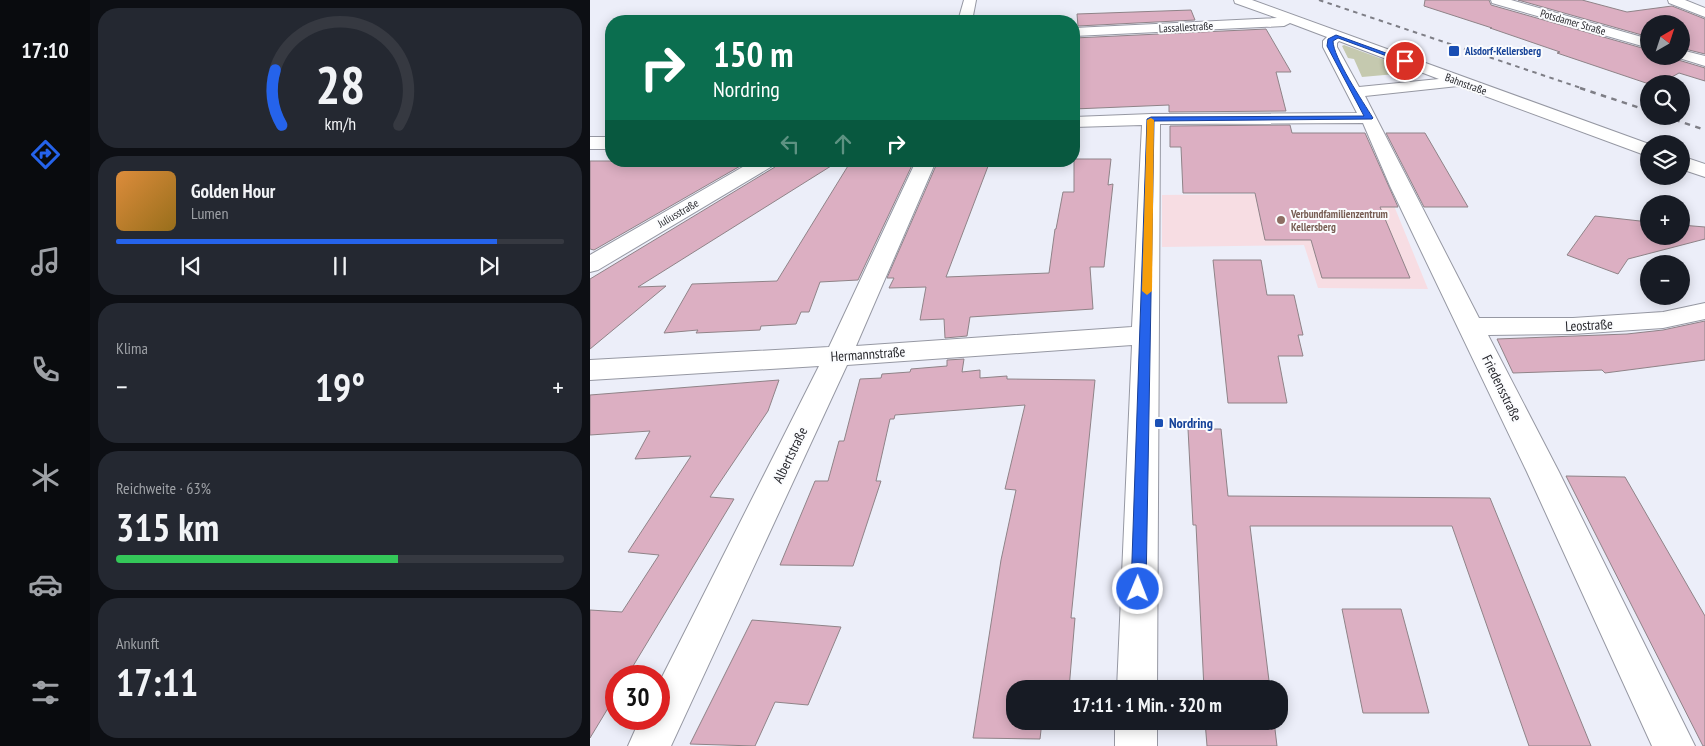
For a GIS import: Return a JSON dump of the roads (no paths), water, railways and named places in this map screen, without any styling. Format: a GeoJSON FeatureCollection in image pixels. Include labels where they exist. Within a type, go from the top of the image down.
{"type":"FeatureCollection","features":[{"type":"Feature","properties":{"kind":"street"},"geometry":{"type":"LineString","coordinates":[[966,15],[970,0]]}},
{"type":"Feature","properties":{"kind":"street","name":"Bahnstraße"},"geometry":{"type":"LineString","coordinates":[[1240,0],[1640,147]]}},
{"type":"Feature","properties":{"kind":"street"},"geometry":{"type":"LineString","coordinates":[[1256,6],[1277,0]]}},
{"type":"Feature","properties":{"kind":"street","name":"Potsdamer Straße"},"geometry":{"type":"LineString","coordinates":[[1497,0],[1640,41]]}},
{"type":"Feature","properties":{"kind":"street"},"geometry":{"type":"LineString","coordinates":[[1674,0],[1705,13]]}},
{"type":"Feature","properties":{"kind":"street","name":"Lassallestraße"},"geometry":{"type":"LineString","coordinates":[[1080,32],[1298,21]]}},
{"type":"Feature","properties":{"kind":"street","name":"Friedensstraße"},"geometry":{"type":"LineString","coordinates":[[1338,36],[1330,40],[1330,46],[1369,118],[1400,186],[1472,328],[1674,746]]}},
{"type":"Feature","properties":{"kind":"street"},"geometry":{"type":"LineString","coordinates":[[1690,57],[1705,61]]}},
{"type":"Feature","properties":{"kind":"street"},"geometry":{"type":"LineString","coordinates":[[1355,92],[1460,81]]}},
{"type":"Feature","properties":{"kind":"street"},"geometry":{"type":"LineString","coordinates":[[1080,122],[1151,119],[1369,118]]}},
{"type":"Feature","properties":{"kind":"street"},"geometry":{"type":"LineString","coordinates":[[1137,680],[1151,119]]}},
{"type":"Feature","properties":{"kind":"street"},"geometry":{"type":"LineString","coordinates":[[590,143],[605,143]]}},
{"type":"Feature","properties":{"kind":"street"},"geometry":{"type":"LineString","coordinates":[[1690,165],[1705,171]]}},
{"type":"Feature","properties":{"kind":"street","name":"Juliusstraße"},"geometry":{"type":"LineString","coordinates":[[590,265],[757,167]]}},
{"type":"Feature","properties":{"kind":"street","name":"Albertstraße"},"geometry":{"type":"LineString","coordinates":[[649,746],[838,356],[923,167]]}},
{"type":"Feature","properties":{"kind":"street","name":"Leostraße"},"geometry":{"type":"LineString","coordinates":[[1472,328],[1573,326],[1638,322],[1663,320],[1705,311]]}},
{"type":"Feature","properties":{"kind":"street","name":"Hermannstraße"},"geometry":{"type":"LineString","coordinates":[[590,370],[838,356],[1146,334]]}},
{"type":"Feature","properties":{"kind":"street"},"geometry":{"type":"LineString","coordinates":[[1136,730],[1136,746]]}},
{"type":"Feature","properties":{"kind":"railway"},"geometry":{"type":"LineString","coordinates":[[1319,0],[1584,89]]}},
{"type":"Feature","properties":{"kind":"railway"},"geometry":{"type":"LineString","coordinates":[[1580,88],[1640,108]]}},
{"type":"Feature","properties":{"kind":"railway"},"geometry":{"type":"LineString","coordinates":[[1690,125],[1705,130]]}},
{"type":"Feature","properties":{"kind":"place","name":"Alsdorf-Kellersberg"},"geometry":{"type":"Point","coordinates":[1454,51]}},
{"type":"Feature","properties":{"kind":"place","name":"Verbundfamilienzentrum Kellersberg"},"geometry":{"type":"Point","coordinates":[1281,220]}},
{"type":"Feature","properties":{"kind":"place","name":"Nordring"},"geometry":{"type":"Point","coordinates":[1159,423]}}]}
